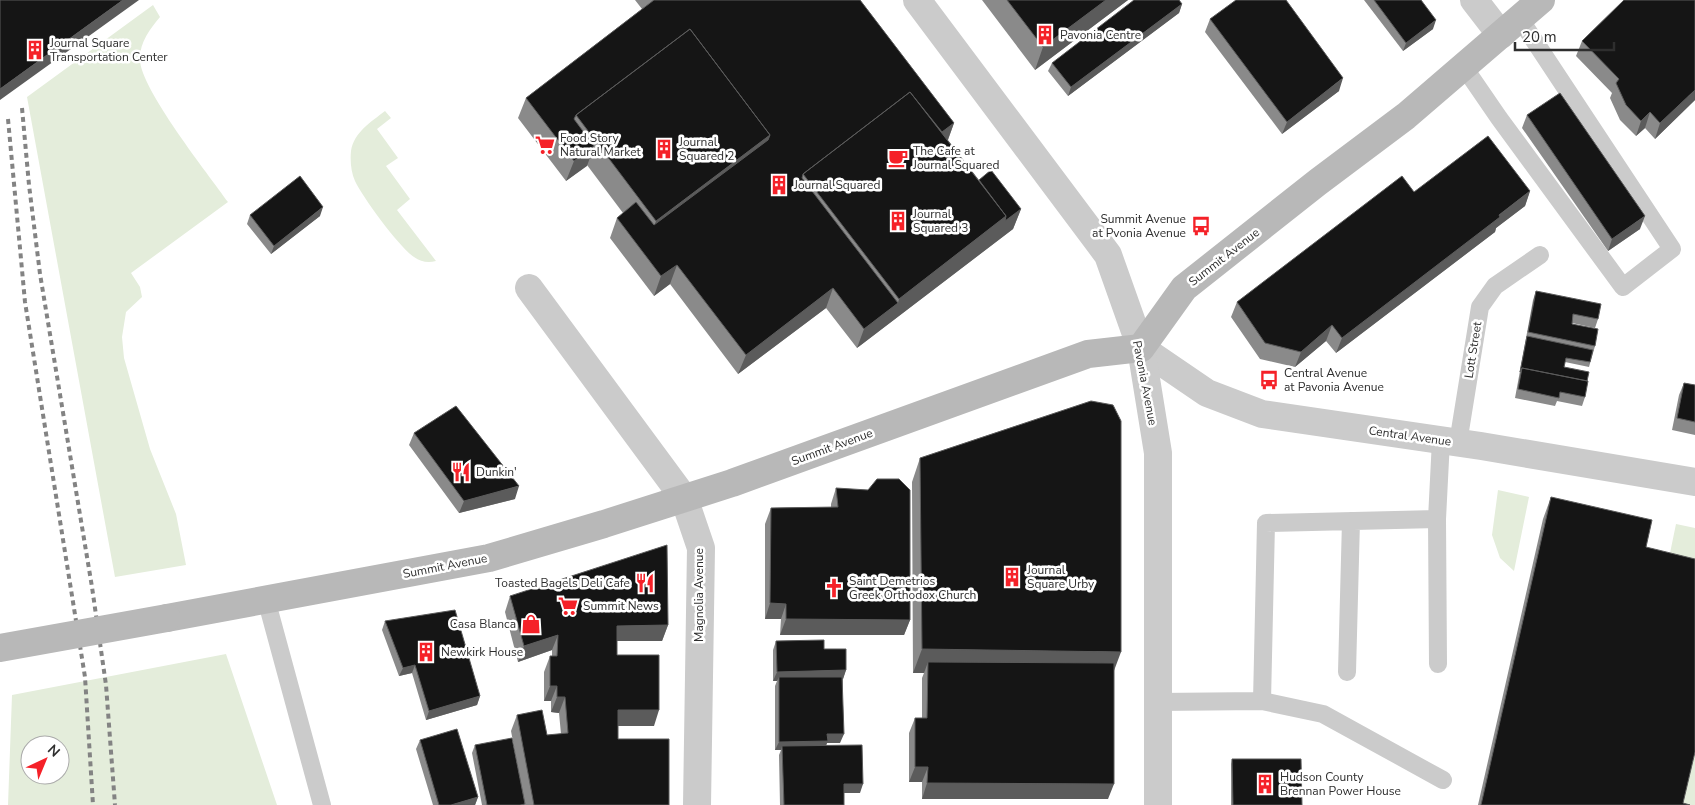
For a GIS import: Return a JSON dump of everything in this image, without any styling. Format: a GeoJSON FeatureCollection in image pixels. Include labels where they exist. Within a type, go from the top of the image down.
{"type":"FeatureCollection","features":[{"type":"Feature","properties":{"kind":"main road","name":"Summit Avenue"},"geometry":{"type":"LineString","coordinates":[[0,648],[489,558],[732,483],[1088,354],[1141,348],[1184,288],[1318,182],[1406,116],[1542,0]]}},
{"type":"Feature","properties":{"kind":"street","name":"Pavonia Avenue"},"geometry":{"type":"LineString","coordinates":[[917,0],[1108,255],[1141,348],[1158,454],[1158,805]]}},
{"type":"Feature","properties":{"kind":"street"},"geometry":{"type":"LineString","coordinates":[[1474,0],[1510,27]]}},
{"type":"Feature","properties":{"kind":"street","name":"Magnolia Avenue"},"geometry":{"type":"LineString","coordinates":[[529,288],[684,498],[701,548],[697,805]]}},
{"type":"Feature","properties":{"kind":"street","name":"Central Avenue"},"geometry":{"type":"LineString","coordinates":[[1141,348],[1207,393],[1262,414],[1450,441],[1695,482]]}},
{"type":"Feature","properties":{"kind":"lane"},"geometry":{"type":"LineString","coordinates":[[1464,67],[1499,118],[1623,287],[1672,249],[1510,27]]}},
{"type":"Feature","properties":{"kind":"lane","name":"Lott Street"},"geometry":{"type":"LineString","coordinates":[[1438,664],[1436,519],[1450,441],[1480,307],[1495,286],[1540,255]]}},
{"type":"Feature","properties":{"kind":"lane"},"geometry":{"type":"LineString","coordinates":[[1262,701],[1266,523],[1436,519]]}},
{"type":"Feature","properties":{"kind":"lane"},"geometry":{"type":"LineString","coordinates":[[1347,672],[1351,521]]}},
{"type":"Feature","properties":{"kind":"lane"},"geometry":{"type":"LineString","coordinates":[[266,599],[322,805]]}},
{"type":"Feature","properties":{"kind":"lane"},"geometry":{"type":"LineString","coordinates":[[1158,702],[1262,701],[1323,714],[1443,780]]}},
{"type":"Feature","properties":{"kind":"green space"},"geometry":{"type":"Polygon","coordinates":[[[153,5],[160,17],[149,31],[140,52],[142,71],[162,109],[228,202],[131,273],[140,287],[142,297],[126,312],[122,337],[124,358],[150,449],[176,514],[186,565],[115,577],[27,97],[153,5]]]}},
{"type":"Feature","properties":{"kind":"green space"},"geometry":{"type":"Polygon","coordinates":[[[385,111],[391,118],[377,129],[398,158],[386,166],[410,199],[397,210],[436,261],[422,261],[408,252],[373,210],[354,178],[351,159],[353,144],[359,133],[385,111]]]}},
{"type":"Feature","properties":{"kind":"green space"},"geometry":{"type":"Polygon","coordinates":[[[1498,490],[1529,497],[1514,571],[1500,558],[1492,535],[1498,490]]]}},
{"type":"Feature","properties":{"kind":"green space"},"geometry":{"type":"Polygon","coordinates":[[[1676,524],[1695,528],[1695,564],[1669,558],[1676,524]]]}},
{"type":"Feature","properties":{"kind":"green space"},"geometry":{"type":"Polygon","coordinates":[[[226,654],[277,805],[8,805],[12,695],[226,654]]]}},
{"type":"Feature","properties":{"kind":"green space"},"geometry":{"type":"Polygon","coordinates":[[[1695,749],[1695,805],[1682,805],[1695,749]]]}},
{"type":"Feature","properties":{"kind":"building","name":"Journal Square Transportation Center"},"geometry":{"type":"Polygon","coordinates":[[[0,0],[123,0],[0,89],[0,0]]]}},
{"type":"Feature","properties":{"kind":"building"},"geometry":{"type":"Polygon","coordinates":[[[654,0],[860,0],[954,123],[942,132],[910,92],[803,174],[802,178],[898,303],[864,329],[833,288],[746,355],[677,265],[661,276],[617,218],[636,202],[654,225],[768,140],[770,135],[690,29],[576,115],[574,119],[594,146],[574,161],[526,98],[654,0]]]}},
{"type":"Feature","properties":{"kind":"building"},"geometry":{"type":"Polygon","coordinates":[[[1007,0],[1106,0],[1043,47],[1007,0]]]}},
{"type":"Feature","properties":{"kind":"building"},"geometry":{"type":"Polygon","coordinates":[[[1134,0],[1179,0],[1182,4],[1071,87],[1052,63],[1134,0]]]}},
{"type":"Feature","properties":{"kind":"building"},"geometry":{"type":"Polygon","coordinates":[[[1236,0],[1286,0],[1343,78],[1287,122],[1210,19],[1236,0]]]}},
{"type":"Feature","properties":{"kind":"building"},"geometry":{"type":"Polygon","coordinates":[[[1374,0],[1421,0],[1436,20],[1406,43],[1374,0]]]}},
{"type":"Feature","properties":{"kind":"building"},"geometry":{"type":"Polygon","coordinates":[[[1624,0],[1695,0],[1695,90],[1660,123],[1650,112],[1641,121],[1626,105],[1616,83],[1619,79],[1582,41],[1624,0]]]}},
{"type":"Feature","properties":{"kind":"building","name":"Journal Squared 2"},"geometry":{"type":"Polygon","coordinates":[[[690,29],[770,135],[656,221],[576,115],[690,29]]]}},
{"type":"Feature","properties":{"kind":"building","name":"Journal Squared 3"},"geometry":{"type":"Polygon","coordinates":[[[910,92],[1006,216],[899,299],[803,174],[910,92]]]}},
{"type":"Feature","properties":{"kind":"building"},"geometry":{"type":"Polygon","coordinates":[[[1560,93],[1645,216],[1612,239],[1527,115],[1560,93]]]}},
{"type":"Feature","properties":{"kind":"building"},"geometry":{"type":"Polygon","coordinates":[[[1488,136],[1530,191],[1499,215],[1500,217],[1342,338],[1332,325],[1301,352],[1265,343],[1237,302],[1402,176],[1414,192],[1488,136]]]}},
{"type":"Feature","properties":{"kind":"building"},"geometry":{"type":"Polygon","coordinates":[[[991,170],[1021,209],[1005,221],[1006,216],[979,180],[991,170]]]}},
{"type":"Feature","properties":{"kind":"building"},"geometry":{"type":"Polygon","coordinates":[[[300,176],[323,207],[274,246],[250,215],[300,176]]]}},
{"type":"Feature","properties":{"kind":"building"},"geometry":{"type":"Polygon","coordinates":[[[1536,291],[1601,304],[1598,319],[1573,314],[1572,324],[1598,329],[1595,346],[1528,332],[1536,291]]]}},
{"type":"Feature","properties":{"kind":"building"},"geometry":{"type":"Polygon","coordinates":[[[1527,336],[1593,350],[1590,362],[1566,358],[1564,367],[1589,372],[1587,381],[1522,368],[1520,372],[1527,336]]]}},
{"type":"Feature","properties":{"kind":"building"},"geometry":{"type":"Polygon","coordinates":[[[1522,368],[1588,381],[1585,397],[1560,392],[1559,398],[1518,389],[1522,368]]]}},
{"type":"Feature","properties":{"kind":"building"},"geometry":{"type":"Polygon","coordinates":[[[1684,383],[1695,385],[1695,422],[1677,418],[1684,383]]]}},
{"type":"Feature","properties":{"kind":"building","name":"Journal Square Urby"},"geometry":{"type":"Polygon","coordinates":[[[1091,401],[1113,405],[1121,421],[1121,652],[922,649],[920,458],[1091,401]]]}},
{"type":"Feature","properties":{"kind":"building","name":"Dunkin'"},"geometry":{"type":"Polygon","coordinates":[[[456,406],[519,486],[464,501],[414,433],[456,406]]]}},
{"type":"Feature","properties":{"kind":"building","name":"Saint Demetrios Greek Orthodox Church"},"geometry":{"type":"Polygon","coordinates":[[[877,479],[899,479],[910,490],[910,620],[786,619],[786,604],[770,603],[771,508],[838,507],[836,488],[868,490],[877,479]]]}},
{"type":"Feature","properties":{"kind":"building"},"geometry":{"type":"Polygon","coordinates":[[[1551,497],[1652,520],[1646,547],[1695,559],[1695,752],[1683,803],[1690,805],[1481,805],[1551,497]]]}},
{"type":"Feature","properties":{"kind":"building"},"geometry":{"type":"Polygon","coordinates":[[[667,545],[668,625],[617,626],[617,655],[659,655],[659,710],[618,710],[618,739],[669,739],[669,805],[534,805],[517,715],[542,710],[547,735],[568,733],[565,697],[557,697],[557,686],[550,686],[550,656],[557,656],[558,635],[524,646],[510,596],[667,545]]]}},
{"type":"Feature","properties":{"kind":"building","name":"Newkirk House"},"geometry":{"type":"Polygon","coordinates":[[[455,610],[480,696],[429,711],[415,665],[403,668],[385,621],[455,610]]]}},
{"type":"Feature","properties":{"kind":"building"},"geometry":{"type":"Polygon","coordinates":[[[824,640],[824,649],[846,649],[846,670],[777,672],[776,641],[824,640]]]}},
{"type":"Feature","properties":{"kind":"building"},"geometry":{"type":"Polygon","coordinates":[[[928,662],[1114,663],[1114,784],[927,783],[928,767],[915,767],[915,718],[927,718],[928,662]]]}},
{"type":"Feature","properties":{"kind":"building"},"geometry":{"type":"Polygon","coordinates":[[[779,677],[842,677],[844,734],[827,734],[828,741],[779,742],[779,677]]]}},
{"type":"Feature","properties":{"kind":"building"},"geometry":{"type":"Polygon","coordinates":[[[457,729],[478,797],[451,805],[439,805],[420,740],[457,729]]]}},
{"type":"Feature","properties":{"kind":"building"},"geometry":{"type":"Polygon","coordinates":[[[512,738],[525,804],[487,805],[475,745],[512,738]]]}},
{"type":"Feature","properties":{"kind":"building"},"geometry":{"type":"Polygon","coordinates":[[[862,745],[863,784],[844,784],[844,805],[784,805],[782,746],[862,745]]]}},
{"type":"Feature","properties":{"kind":"building","name":"Hudson County Brennan Power House"},"geometry":{"type":"Polygon","coordinates":[[[1232,759],[1301,759],[1302,805],[1233,805],[1232,759]]]}},
{"type":"Feature","properties":{"kind":"railway"},"geometry":{"type":"LineString","coordinates":[[22,108],[40,274],[92,587],[106,685],[115,805]]}},
{"type":"Feature","properties":{"kind":"railway"},"geometry":{"type":"LineString","coordinates":[[8,119],[25,302],[85,677],[93,805]]}},
{"type":"Feature","properties":{"kind":"place","name":"Pavonia Centre"},"geometry":{"type":"Point","coordinates":[1045,35]}},
{"type":"Feature","properties":{"kind":"place","name":"Journal Square Transportation Center"},"geometry":{"type":"Point","coordinates":[35,50]}},
{"type":"Feature","properties":{"kind":"place","name":"Food Story Natural Market"},"geometry":{"type":"Point","coordinates":[545,145]}},
{"type":"Feature","properties":{"kind":"place","name":"Journal Squared 2"},"geometry":{"type":"Point","coordinates":[664,149]}},
{"type":"Feature","properties":{"kind":"place","name":"The Cafe at Journal Squared"},"geometry":{"type":"Point","coordinates":[898,158]}},
{"type":"Feature","properties":{"kind":"place","name":"Journal Squared"},"geometry":{"type":"Point","coordinates":[779,185]}},
{"type":"Feature","properties":{"kind":"place","name":"Journal Squared 3"},"geometry":{"type":"Point","coordinates":[898,221]}},
{"type":"Feature","properties":{"kind":"place","name":"Summit Avenue at Pvonia Avenue"},"geometry":{"type":"Point","coordinates":[1201,226]}},
{"type":"Feature","properties":{"kind":"place","name":"Central Avenue at Pavonia Avenue"},"geometry":{"type":"Point","coordinates":[1269,380]}},
{"type":"Feature","properties":{"kind":"place","name":"Dunkin'"},"geometry":{"type":"Point","coordinates":[461,472]}},
{"type":"Feature","properties":{"kind":"place","name":"Journal Square Urby"},"geometry":{"type":"Point","coordinates":[1012,577]}},
{"type":"Feature","properties":{"kind":"place","name":"Toasted Bagels Deli Cafe"},"geometry":{"type":"Point","coordinates":[645,583]}},
{"type":"Feature","properties":{"kind":"place","name":"Saint Demetrios Greek Orthodox Church"},"geometry":{"type":"Point","coordinates":[834,588]}},
{"type":"Feature","properties":{"kind":"place","name":"Summit News"},"geometry":{"type":"Point","coordinates":[568,606]}},
{"type":"Feature","properties":{"kind":"place","name":"Casa Blanca"},"geometry":{"type":"Point","coordinates":[531,624]}},
{"type":"Feature","properties":{"kind":"place","name":"Newkirk House"},"geometry":{"type":"Point","coordinates":[426,652]}},
{"type":"Feature","properties":{"kind":"place","name":"Hudson County Brennan Power House"},"geometry":{"type":"Point","coordinates":[1265,784]}}]}
